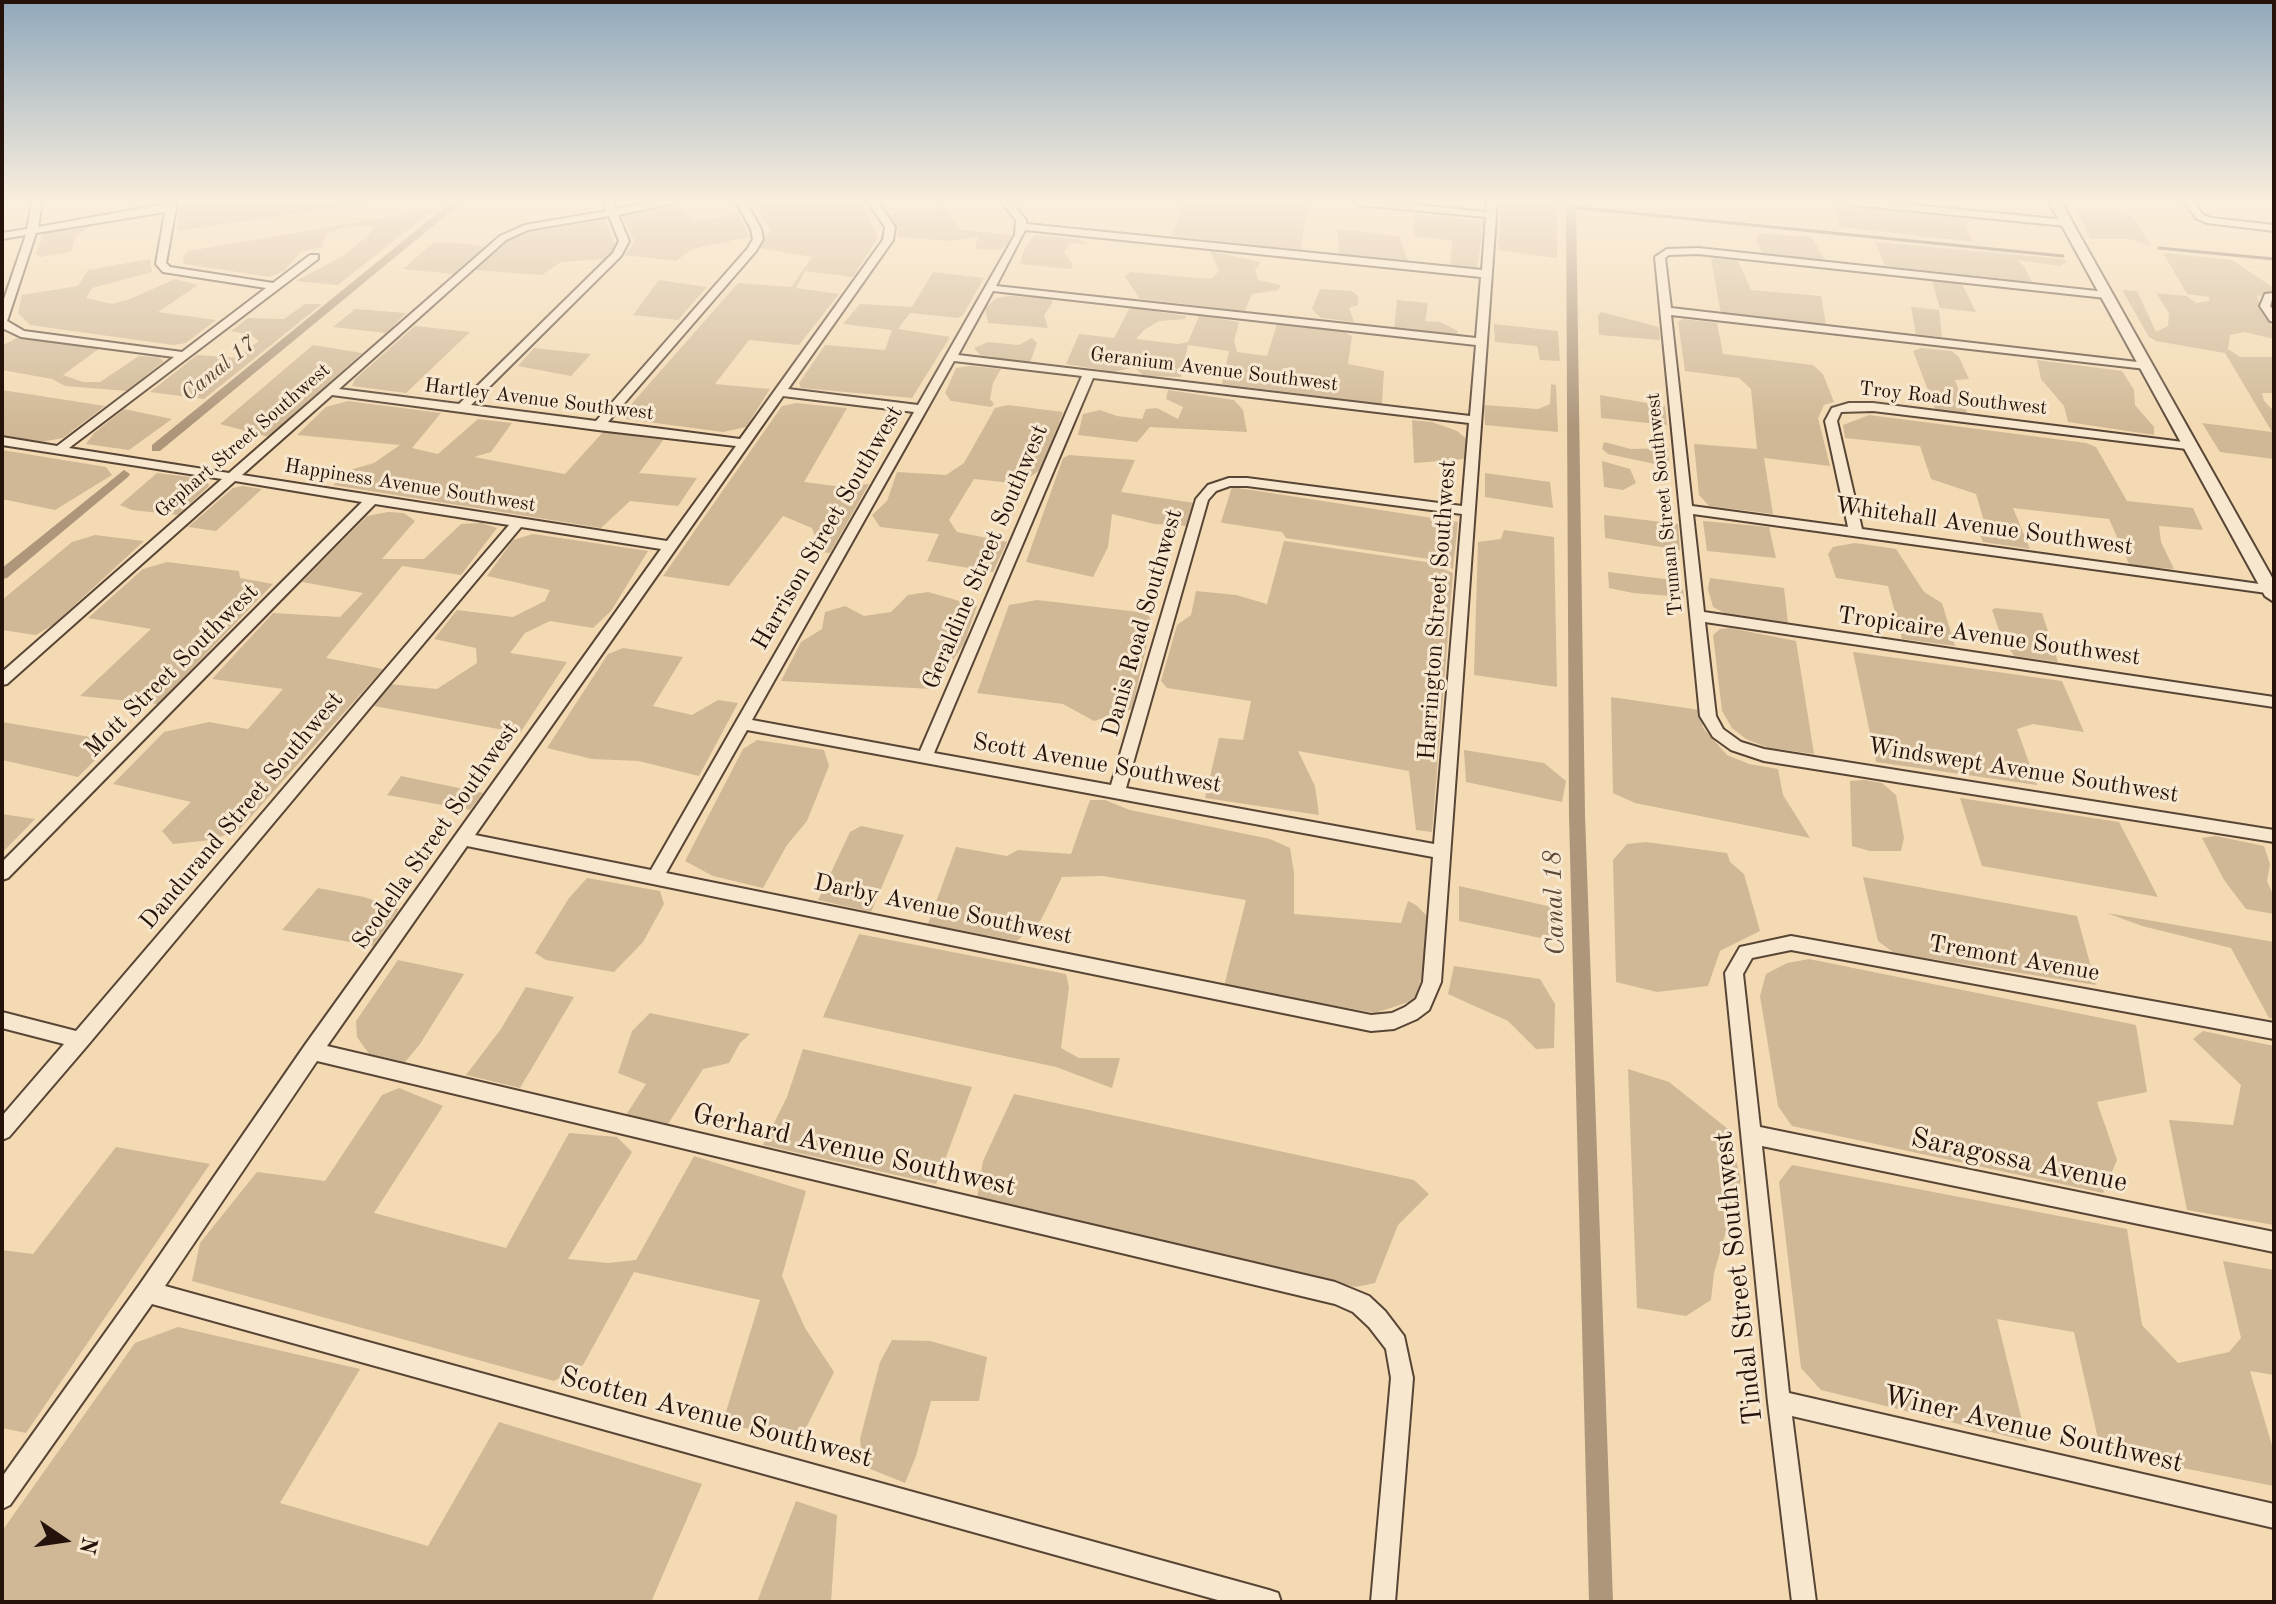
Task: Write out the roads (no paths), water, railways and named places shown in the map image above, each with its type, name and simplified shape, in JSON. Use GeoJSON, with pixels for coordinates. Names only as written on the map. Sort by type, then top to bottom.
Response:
{"type":"FeatureCollection","features":[{"type":"Feature","properties":{"kind":"street"},"geometry":{"type":"LineString","coordinates":[[17,277],[2,322],[21,334],[183,355]]}},
{"type":"Feature","properties":{"kind":"street"},"geometry":{"type":"LineString","coordinates":[[213,277],[274,286]]}},
{"type":"Feature","properties":{"kind":"street"},"geometry":{"type":"LineString","coordinates":[[59,450],[287,277]]}},
{"type":"Feature","properties":{"kind":"street","name":"Gephart Street Southwest"},"geometry":{"type":"LineString","coordinates":[[2,680],[461,277]]}},
{"type":"Feature","properties":{"kind":"street"},"geometry":{"type":"LineString","coordinates":[[461,408],[594,277]]}},
{"type":"Feature","properties":{"kind":"street"},"geometry":{"type":"LineString","coordinates":[[598,426],[728,277]]}},
{"type":"Feature","properties":{"kind":"street","name":"Scodella Street Southwest"},"geometry":{"type":"LineString","coordinates":[[2,1497],[148,1292],[312,1051],[862,277]]}},
{"type":"Feature","properties":{"kind":"street","name":"Harrison Street Southwest"},"geometry":{"type":"LineString","coordinates":[[656,876],[996,277]]}},
{"type":"Feature","properties":{"kind":"street","name":"Harrington Street Southwest"},"geometry":{"type":"LineString","coordinates":[[1411,1013],[1423,1004],[1432,982],[1486,277]]}},
{"type":"Feature","properties":{"kind":"street","name":"Truman Street Southwest"},"geometry":{"type":"LineString","coordinates":[[1662,277],[1708,716],[1718,733],[1736,746],[1764,755]]}},
{"type":"Feature","properties":{"kind":"street","name":"Truman Street Southwest"},"geometry":{"type":"LineString","coordinates":[[1938,277],[2106,295]]}},
{"type":"Feature","properties":{"kind":"street"},"geometry":{"type":"LineString","coordinates":[[2096,277],[2273,592]]}},
{"type":"Feature","properties":{"kind":"street"},"geometry":{"type":"LineString","coordinates":[[990,288],[1482,342]]}},
{"type":"Feature","properties":{"kind":"street"},"geometry":{"type":"LineString","coordinates":[[2274,296],[2269,296],[2265,306],[2274,319]]}},
{"type":"Feature","properties":{"kind":"street"},"geometry":{"type":"LineString","coordinates":[[1666,311],[2146,366]]}},
{"type":"Feature","properties":{"kind":"street","name":"Geranium Avenue Southwest"},"geometry":{"type":"LineString","coordinates":[[950,357],[1474,420]]}},
{"type":"Feature","properties":{"kind":"street","name":"Geraldine Street Southwest"},"geometry":{"type":"LineString","coordinates":[[925,757],[1089,373]]}},
{"type":"Feature","properties":{"kind":"street","name":"Hartley Avenue Southwest"},"geometry":{"type":"LineString","coordinates":[[330,391],[744,443]]}},
{"type":"Feature","properties":{"kind":"street"},"geometry":{"type":"LineString","coordinates":[[780,392],[921,409]]}},
{"type":"Feature","properties":{"kind":"street","name":"Troy Road Southwest"},"geometry":{"type":"LineString","coordinates":[[1856,532],[1831,421],[1836,410],[1876,407],[2191,447]]}},
{"type":"Feature","properties":{"kind":"street","name":"Happiness Avenue Southwest"},"geometry":{"type":"LineString","coordinates":[[2,441],[669,546]]}},
{"type":"Feature","properties":{"kind":"street","name":"Danis Road Southwest"},"geometry":{"type":"LineString","coordinates":[[1117,792],[1202,499],[1212,488],[1229,482],[1247,482],[1469,511]]}},
{"type":"Feature","properties":{"kind":"street","name":"Mott Street Southwest"},"geometry":{"type":"LineString","coordinates":[[2,873],[372,499]]}},
{"type":"Feature","properties":{"kind":"street","name":"Whitehall Avenue Southwest"},"geometry":{"type":"LineString","coordinates":[[1687,509],[2273,592]]}},
{"type":"Feature","properties":{"kind":"street","name":"Dandurand Street Southwest"},"geometry":{"type":"LineString","coordinates":[[2,1131],[518,522]]}},
{"type":"Feature","properties":{"kind":"street","name":"Tropicaire Avenue Southwest"},"geometry":{"type":"LineString","coordinates":[[1697,616],[2274,702]]}},
{"type":"Feature","properties":{"kind":"street","name":"Scott Avenue Southwest"},"geometry":{"type":"LineString","coordinates":[[743,724],[1442,852]]}},
{"type":"Feature","properties":{"kind":"street","name":"Windswept Avenue Southwest"},"geometry":{"type":"LineString","coordinates":[[1764,755],[2274,836]]}},
{"type":"Feature","properties":{"kind":"street","name":"Darby Avenue Southwest"},"geometry":{"type":"LineString","coordinates":[[464,839],[1371,1023],[1394,1021],[1411,1013]]}},
{"type":"Feature","properties":{"kind":"street","name":"Tremont Avenue"},"geometry":{"type":"LineString","coordinates":[[1746,952],[1791,943],[2274,1031]]}},
{"type":"Feature","properties":{"kind":"street","name":"Tindal Street Southwest"},"geometry":{"type":"LineString","coordinates":[[1746,952],[1734,973],[1779,1402],[1804,1602]]}},
{"type":"Feature","properties":{"kind":"street"},"geometry":{"type":"LineString","coordinates":[[2,1020],[80,1040]]}},
{"type":"Feature","properties":{"kind":"street","name":"Gerhard Avenue Southwest"},"geometry":{"type":"LineString","coordinates":[[312,1051],[1335,1293],[1361,1304],[1396,1344],[1402,1378],[1383,1602]]}},
{"type":"Feature","properties":{"kind":"street","name":"Saragossa Avenue"},"geometry":{"type":"LineString","coordinates":[[1753,1135],[2274,1242]]}},
{"type":"Feature","properties":{"kind":"street","name":"Scotten Avenue Southwest"},"geometry":{"type":"LineString","coordinates":[[148,1292],[1269,1602]]}},
{"type":"Feature","properties":{"kind":"street","name":"Winer Avenue Southwest"},"geometry":{"type":"LineString","coordinates":[[1779,1402],[2274,1516]]}},
{"type":"Feature","properties":{"kind":"waterway","name":"Canal 17"},"geometry":{"type":"LineString","coordinates":[[156,448],[365,277]]}},
{"type":"Feature","properties":{"kind":"waterway","name":"Canal 18"},"geometry":{"type":"LineString","coordinates":[[1572,277],[1577,815],[1601,1602]]}},
{"type":"Feature","properties":{"kind":"waterway","name":"Canal 17"},"geometry":{"type":"LineString","coordinates":[[2,575],[124,474]]}}]}
